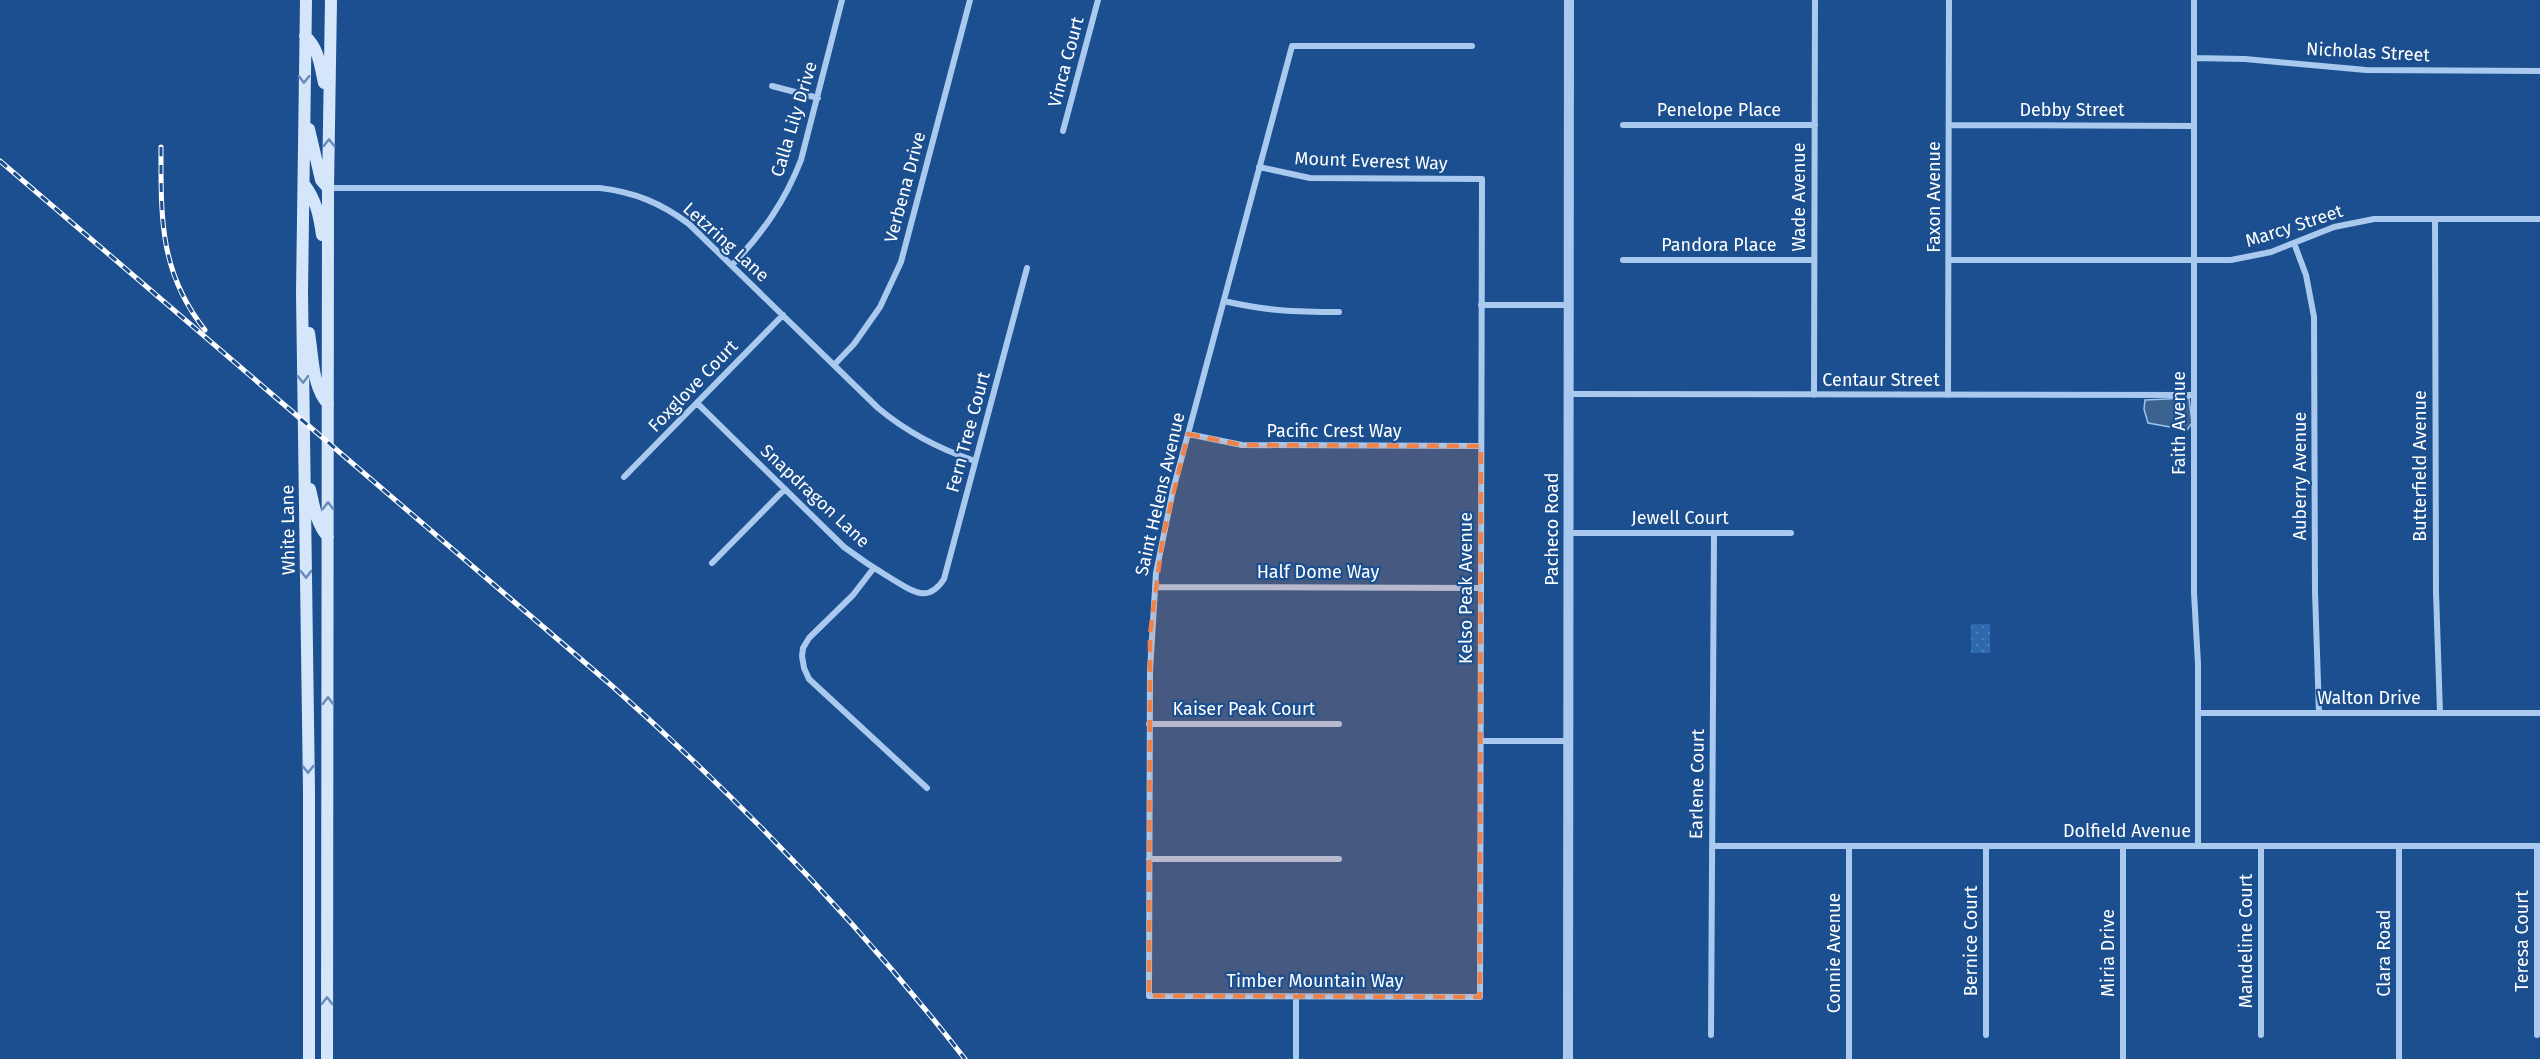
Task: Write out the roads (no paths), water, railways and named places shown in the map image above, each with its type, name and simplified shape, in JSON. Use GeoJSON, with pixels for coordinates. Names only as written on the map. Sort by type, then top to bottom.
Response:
{"type":"FeatureCollection","features":[{"type":"Feature","properties":{"kind":"main road","name":"White Lane"},"geometry":{"type":"LineString","coordinates":[[306,0],[302,293],[309,1059]]}},
{"type":"Feature","properties":{"kind":"main road"},"geometry":{"type":"LineString","coordinates":[[327,1059],[328,188],[331,0]]}},
{"type":"Feature","properties":{"kind":"main road"},"geometry":{"type":"LineString","coordinates":[[305,36],[314,44],[318,54],[329,104]]}},
{"type":"Feature","properties":{"kind":"main road"},"geometry":{"type":"LineString","coordinates":[[303,107],[321,180],[328,188]]}},
{"type":"Feature","properties":{"kind":"main road"},"geometry":{"type":"LineString","coordinates":[[303,184],[314,197],[319,210],[329,292]]}},
{"type":"Feature","properties":{"kind":"main road"},"geometry":{"type":"LineString","coordinates":[[302,293],[318,387],[328,404]]}},
{"type":"Feature","properties":{"kind":"main road"},"geometry":{"type":"LineString","coordinates":[[305,470],[317,520],[321,530],[328,537]]}},
{"type":"Feature","properties":{"kind":"street","name":"Calla Lily Drive"},"geometry":{"type":"LineString","coordinates":[[732,265],[770,223],[792,183],[818,98],[842,0]]}},
{"type":"Feature","properties":{"kind":"street","name":"Verbena Drive"},"geometry":{"type":"LineString","coordinates":[[834,365],[869,324],[892,285],[901,262],[970,0]]}},
{"type":"Feature","properties":{"kind":"street","name":"Vinca Court"},"geometry":{"type":"LineString","coordinates":[[1063,131],[1098,0]]}},
{"type":"Feature","properties":{"kind":"street","name":"Pacheco Road"},"geometry":{"type":"LineString","coordinates":[[1568,1059],[1569,0]]}},
{"type":"Feature","properties":{"kind":"street","name":"Wade Avenue"},"geometry":{"type":"LineString","coordinates":[[1814,395],[1815,0]]}},
{"type":"Feature","properties":{"kind":"street","name":"Faxon Avenue"},"geometry":{"type":"LineString","coordinates":[[1948,395],[1949,0]]}},
{"type":"Feature","properties":{"kind":"street","name":"Faith Avenue"},"geometry":{"type":"LineString","coordinates":[[2194,0],[2194,593],[2198,664],[2198,846]]}},
{"type":"Feature","properties":{"kind":"street","name":"Saint Helens Avenue"},"geometry":{"type":"LineString","coordinates":[[1149,996],[1150,634],[1155,587],[1163,536],[1188,434],[1292,46],[1472,46]]}},
{"type":"Feature","properties":{"kind":"street","name":"Nicholas Street"},"geometry":{"type":"LineString","coordinates":[[2194,58],[2245,59],[2366,70],[2540,71]]}},
{"type":"Feature","properties":{"kind":"street"},"geometry":{"type":"LineString","coordinates":[[772,86],[818,98]]}},
{"type":"Feature","properties":{"kind":"street","name":"Penelope Place"},"geometry":{"type":"LineString","coordinates":[[1623,125],[1815,125]]}},
{"type":"Feature","properties":{"kind":"street","name":"Debby Street"},"geometry":{"type":"LineString","coordinates":[[1949,125],[2194,126]]}},
{"type":"Feature","properties":{"kind":"street","name":"Mount Everest Way"},"geometry":{"type":"LineString","coordinates":[[1259,167],[1310,178],[1482,179]]}},
{"type":"Feature","properties":{"kind":"street","name":"Kelso Peak Avenue"},"geometry":{"type":"LineString","coordinates":[[1480,997],[1482,179]]}},
{"type":"Feature","properties":{"kind":"street","name":"Letzring Lane"},"geometry":{"type":"LineString","coordinates":[[328,188],[600,188],[618,190],[655,202],[674,212],[689,224],[878,408],[904,428],[935,446],[975,461]]}},
{"type":"Feature","properties":{"kind":"street","name":"Marcy Street"},"geometry":{"type":"LineString","coordinates":[[1949,260],[2194,260],[2251,257],[2354,222],[2374,219],[2540,219]]}},
{"type":"Feature","properties":{"kind":"street","name":"Butterfield Avenue"},"geometry":{"type":"LineString","coordinates":[[2435,219],[2436,592],[2440,713]]}},
{"type":"Feature","properties":{"kind":"street","name":"Auberry Avenue"},"geometry":{"type":"LineString","coordinates":[[2294,243],[2306,274],[2314,317],[2315,592],[2319,713]]}},
{"type":"Feature","properties":{"kind":"street","name":"Pandora Place"},"geometry":{"type":"LineString","coordinates":[[1623,260],[1814,260]]}},
{"type":"Feature","properties":{"kind":"street","name":"Fern Tree Court"},"geometry":{"type":"LineString","coordinates":[[925,593],[938,588],[944,579],[1027,268]]}},
{"type":"Feature","properties":{"kind":"street"},"geometry":{"type":"LineString","coordinates":[[1224,301],[1260,310],[1339,312]]}},
{"type":"Feature","properties":{"kind":"street"},"geometry":{"type":"LineString","coordinates":[[1481,305],[1569,305]]}},
{"type":"Feature","properties":{"kind":"street","name":"Foxglove Court"},"geometry":{"type":"LineString","coordinates":[[624,477],[783,315]]}},
{"type":"Feature","properties":{"kind":"street","name":"Centaur Street"},"geometry":{"type":"LineString","coordinates":[[1569,394],[2194,395]]}},
{"type":"Feature","properties":{"kind":"street","name":"Snapdragon Lane"},"geometry":{"type":"LineString","coordinates":[[697,403],[844,547],[873,569],[909,591],[925,593]]}},
{"type":"Feature","properties":{"kind":"street","name":"Pacific Crest Way"},"geometry":{"type":"LineString","coordinates":[[1188,434],[1242,445],[1481,446]]}},
{"type":"Feature","properties":{"kind":"street"},"geometry":{"type":"LineString","coordinates":[[712,563],[784,489]]}},
{"type":"Feature","properties":{"kind":"street","name":"Jewell Court"},"geometry":{"type":"LineString","coordinates":[[1569,533],[1791,533]]}},
{"type":"Feature","properties":{"kind":"street","name":"Earlene Court"},"geometry":{"type":"LineString","coordinates":[[1711,1035],[1714,533]]}},
{"type":"Feature","properties":{"kind":"street"},"geometry":{"type":"LineString","coordinates":[[873,569],[853,595],[810,638],[802,656],[804,668],[810,679],[927,788]]}},
{"type":"Feature","properties":{"kind":"street","name":"Half Dome Way"},"geometry":{"type":"LineString","coordinates":[[1155,587],[1481,588]]}},
{"type":"Feature","properties":{"kind":"street","name":"Walton Drive"},"geometry":{"type":"LineString","coordinates":[[2198,713],[2540,713]]}},
{"type":"Feature","properties":{"kind":"street","name":"Kaiser Peak Court"},"geometry":{"type":"LineString","coordinates":[[1149,724],[1339,724]]}},
{"type":"Feature","properties":{"kind":"street"},"geometry":{"type":"LineString","coordinates":[[1481,741],[1568,741]]}},
{"type":"Feature","properties":{"kind":"street","name":"Dolfield Avenue"},"geometry":{"type":"LineString","coordinates":[[1713,846],[2539,846]]}},
{"type":"Feature","properties":{"kind":"street","name":"Connie Avenue"},"geometry":{"type":"LineString","coordinates":[[1849,846],[1849,1059]]}},
{"type":"Feature","properties":{"kind":"street","name":"Bernice Court"},"geometry":{"type":"LineString","coordinates":[[1986,846],[1986,1035]]}},
{"type":"Feature","properties":{"kind":"street","name":"Miria Drive"},"geometry":{"type":"LineString","coordinates":[[2123,846],[2123,1059]]}},
{"type":"Feature","properties":{"kind":"street","name":"Mandeline Court"},"geometry":{"type":"LineString","coordinates":[[2261,846],[2261,1035]]}},
{"type":"Feature","properties":{"kind":"street","name":"Clara Road"},"geometry":{"type":"LineString","coordinates":[[2399,846],[2399,1059]]}},
{"type":"Feature","properties":{"kind":"street","name":"Teresa Court"},"geometry":{"type":"LineString","coordinates":[[2537,1035],[2539,846]]}},
{"type":"Feature","properties":{"kind":"street"},"geometry":{"type":"LineString","coordinates":[[1149,859],[1339,860]]}},
{"type":"Feature","properties":{"kind":"street","name":"Timber Mountain Way"},"geometry":{"type":"LineString","coordinates":[[1149,996],[1480,997]]}},
{"type":"Feature","properties":{"kind":"street"},"geometry":{"type":"LineString","coordinates":[[1296,996],[1296,1059]]}},
{"type":"Feature","properties":{"kind":"railway"},"geometry":{"type":"LineString","coordinates":[[161,147],[161,197],[171,265],[179,287],[205,330]]}},
{"type":"Feature","properties":{"kind":"railway"},"geometry":{"type":"LineString","coordinates":[[0,161],[659,728],[751,818],[840,911],[883,959],[965,1059]]}}]}
